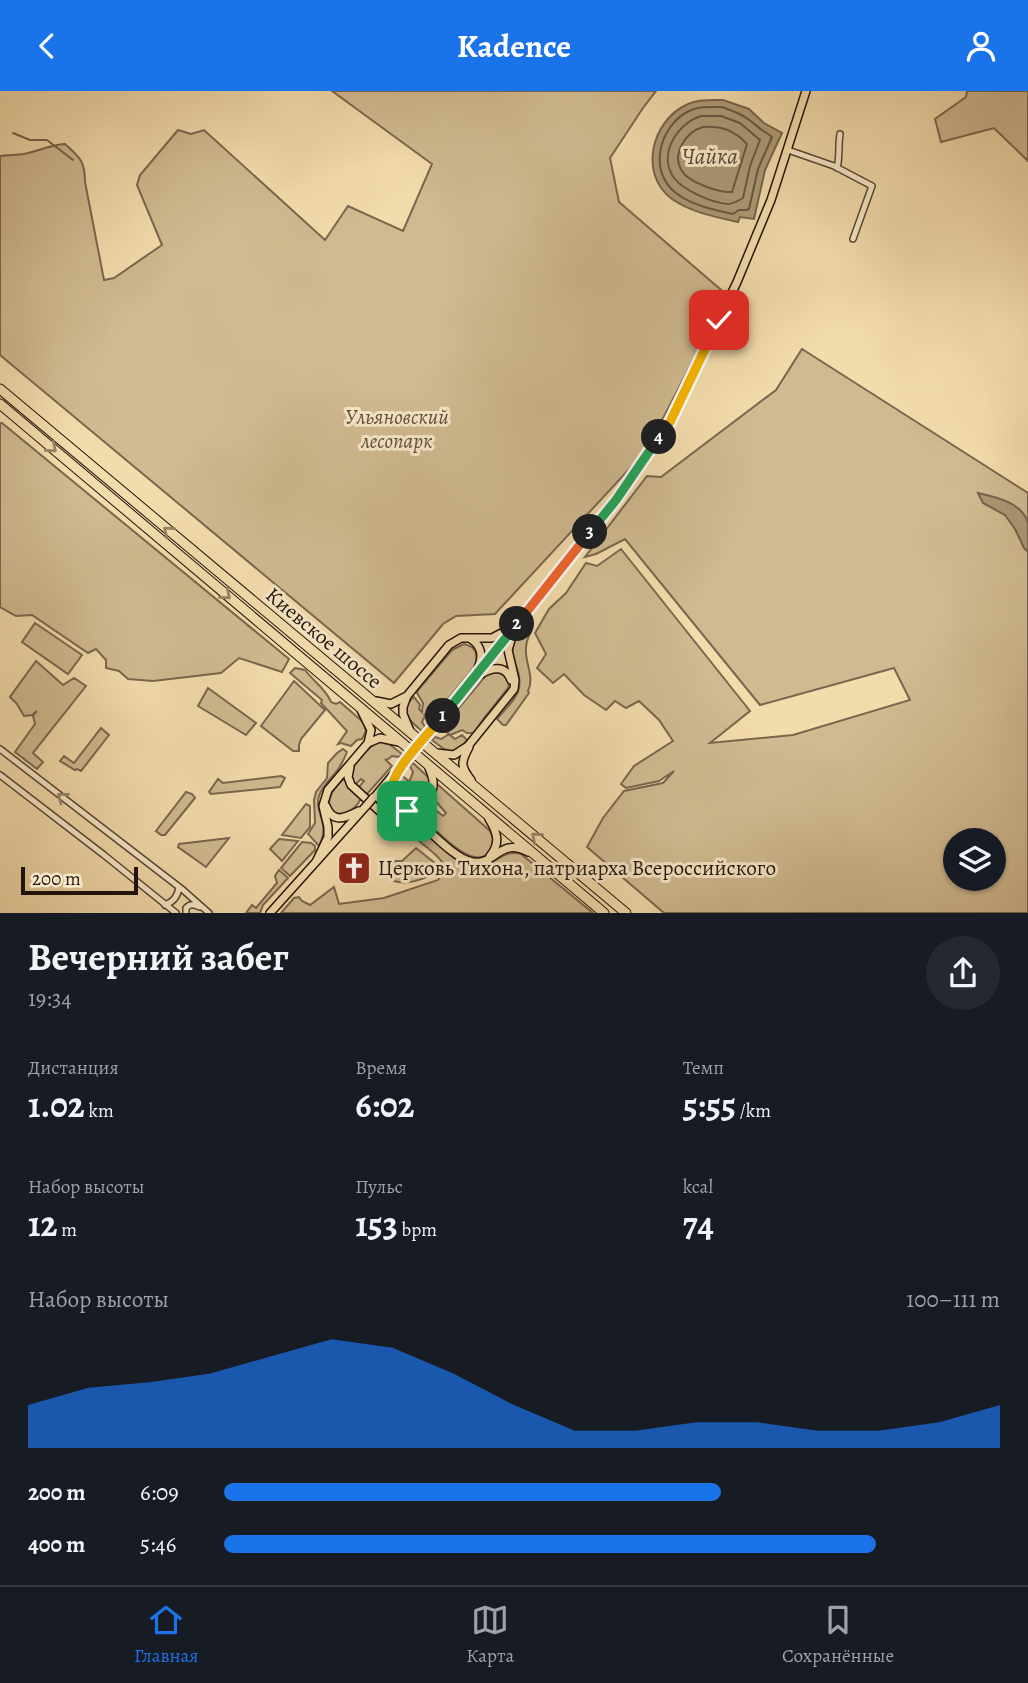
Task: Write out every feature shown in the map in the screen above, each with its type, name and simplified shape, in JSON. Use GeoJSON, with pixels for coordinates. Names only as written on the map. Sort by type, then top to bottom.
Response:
{"type":"FeatureCollection","features":[{"type":"Feature","properties":{"kind":"highway","name":"Киевское шоссе"},"geometry":{"type":"LineString","coordinates":[[0,389],[626,913]]}},
{"type":"Feature","properties":{"kind":"highway","name":"Киевское шоссе"},"geometry":{"type":"LineString","coordinates":[[0,404],[604,913]]}},
{"type":"Feature","properties":{"kind":"main road"},"geometry":{"type":"LineString","coordinates":[[270,913],[437,724],[616,500],[670,422],[737,282],[771,200],[806,91]]}},
{"type":"Feature","properties":{"kind":"main road"},"geometry":{"type":"LineString","coordinates":[[368,698],[389,704],[399,701],[407,696],[455,640],[492,638],[518,623]]}},
{"type":"Feature","properties":{"kind":"main road"},"geometry":{"type":"LineString","coordinates":[[478,789],[465,772],[464,757],[470,745],[515,687],[508,648],[518,623]]}},
{"type":"Feature","properties":{"kind":"main road"},"geometry":{"type":"LineString","coordinates":[[464,638],[475,642],[481,653],[474,678]]}},
{"type":"Feature","properties":{"kind":"main road"},"geometry":{"type":"LineString","coordinates":[[474,678],[491,669],[503,670],[511,679],[510,695]]}},
{"type":"Feature","properties":{"kind":"main road"},"geometry":{"type":"LineString","coordinates":[[407,696],[402,714],[412,735]]}},
{"type":"Feature","properties":{"kind":"main road"},"geometry":{"type":"LineString","coordinates":[[360,706],[371,730],[368,743]]}},
{"type":"Feature","properties":{"kind":"main road"},"geometry":{"type":"LineString","coordinates":[[316,862],[328,837],[323,806],[328,790],[368,743],[382,738],[404,743]]}},
{"type":"Feature","properties":{"kind":"main road"},"geometry":{"type":"LineString","coordinates":[[430,750],[442,755],[454,755],[470,745]]}},
{"type":"Feature","properties":{"kind":"main road"},"geometry":{"type":"LineString","coordinates":[[351,762],[348,777],[352,787],[399,829],[410,814],[428,798],[434,785],[430,770],[422,759]]}},
{"type":"Feature","properties":{"kind":"main road"},"geometry":{"type":"LineString","coordinates":[[397,771],[393,790],[410,814]]}},
{"type":"Feature","properties":{"kind":"main road"},"geometry":{"type":"LineString","coordinates":[[324,799],[329,813],[337,818],[346,817],[368,803],[386,798],[410,814],[459,856],[472,862],[490,858],[505,848],[512,847],[538,858]]}},
{"type":"Feature","properties":{"kind":"main road"},"geometry":{"type":"LineString","coordinates":[[480,861],[492,854],[498,839],[496,831],[482,810]]}},
{"type":"Feature","properties":{"kind":"street"},"geometry":{"type":"LineString","coordinates":[[837,168],[840,134]]}},
{"type":"Feature","properties":{"kind":"street"},"geometry":{"type":"LineString","coordinates":[[788,150],[837,168],[872,186],[853,239]]}},
{"type":"Feature","properties":{"kind":"street"},"geometry":{"type":"LineString","coordinates":[[0,759],[2,751],[209,913]]}},
{"type":"Feature","properties":{"kind":"street"},"geometry":{"type":"LineString","coordinates":[[0,775],[176,913]]}},
{"type":"Feature","properties":{"kind":"street"},"geometry":{"type":"LineString","coordinates":[[165,905],[178,894],[179,887]]}},
{"type":"Feature","properties":{"kind":"street"},"geometry":{"type":"LineString","coordinates":[[186,913],[188,905],[203,908]]}},
{"type":"Feature","properties":{"kind":"green space","name":"Ульяновский лесопарк"},"geometry":{"type":"Polygon","coordinates":[[[332,91],[656,91],[610,158],[619,202],[727,295],[646,451],[495,614],[456,616],[443,624],[394,683],[0,355],[0,156],[24,154],[65,144],[78,157],[83,164],[104,280],[114,278],[162,245],[137,185],[140,175],[178,130],[191,134],[204,130],[325,240],[348,206],[403,231],[432,164],[332,91]]]}},
{"type":"Feature","properties":{"kind":"green space"},"geometry":{"type":"Polygon","coordinates":[[[967,91],[1028,91],[1028,161],[994,128],[941,142],[935,119],[966,97],[967,91]]]}},
{"type":"Feature","properties":{"kind":"green space"},"geometry":{"type":"Polygon","coordinates":[[[802,349],[1028,493],[1028,913],[664,913],[587,847],[603,818],[624,791],[663,783],[674,771],[659,781],[626,788],[621,784],[634,766],[673,741],[659,720],[639,701],[626,708],[615,701],[606,710],[584,695],[564,674],[553,683],[537,668],[546,654],[535,633],[549,609],[566,593],[586,563],[597,566],[621,549],[750,711],[710,743],[793,735],[910,700],[894,668],[760,705],[625,539],[585,557],[647,476],[661,477],[776,390],[802,349]]]}},
{"type":"Feature","properties":{"kind":"green space"},"geometry":{"type":"Polygon","coordinates":[[[0,423],[289,659],[282,672],[239,658],[221,673],[153,681],[128,679],[119,671],[106,668],[106,660],[96,649],[88,653],[32,615],[16,616],[0,607],[0,423]]]}},
{"type":"Feature","properties":{"kind":"green space"},"geometry":{"type":"Polygon","coordinates":[[[35,623],[82,655],[68,674],[22,642],[35,623]]]}},
{"type":"Feature","properties":{"kind":"green space"},"geometry":{"type":"Polygon","coordinates":[[[525,628],[531,632],[526,649],[529,693],[506,725],[503,725],[497,719],[519,688],[513,647],[515,639],[521,630],[525,632],[525,628]]]}},
{"type":"Feature","properties":{"kind":"green space"},"geometry":{"type":"Polygon","coordinates":[[[464,644],[476,652],[475,666],[431,720],[424,714],[422,722],[425,727],[422,731],[409,719],[406,707],[414,697],[422,712],[423,703],[418,690],[452,650],[464,644]]]}},
{"type":"Feature","properties":{"kind":"green space"},"geometry":{"type":"Polygon","coordinates":[[[36,661],[63,685],[74,678],[86,686],[33,753],[43,762],[37,769],[15,752],[35,724],[33,716],[37,711],[24,716],[10,697],[36,661]]]}},
{"type":"Feature","properties":{"kind":"green space"},"geometry":{"type":"Polygon","coordinates":[[[295,668],[305,670],[331,702],[340,702],[363,722],[366,731],[362,739],[351,746],[338,744],[347,731],[321,703],[322,700],[290,673],[295,668]]]}},
{"type":"Feature","properties":{"kind":"green space"},"geometry":{"type":"Polygon","coordinates":[[[499,671],[506,676],[508,688],[474,733],[462,730],[450,735],[455,739],[462,735],[467,740],[461,748],[454,752],[444,749],[432,740],[449,734],[442,728],[487,674],[499,671]]]}},
{"type":"Feature","properties":{"kind":"green space"},"geometry":{"type":"Polygon","coordinates":[[[294,681],[325,710],[301,739],[299,751],[293,751],[261,726],[294,681]]]}},
{"type":"Feature","properties":{"kind":"green space"},"geometry":{"type":"Polygon","coordinates":[[[208,688],[256,723],[246,735],[198,706],[208,688]]]}},
{"type":"Feature","properties":{"kind":"green space"},"geometry":{"type":"Polygon","coordinates":[[[101,728],[109,735],[81,771],[60,761],[64,756],[74,763],[101,728]]]}},
{"type":"Feature","properties":{"kind":"green space"},"geometry":{"type":"Polygon","coordinates":[[[382,741],[402,754],[385,759],[392,766],[365,794],[359,787],[364,781],[361,779],[355,785],[352,771],[365,752],[382,741]]]}},
{"type":"Feature","properties":{"kind":"green space"},"geometry":{"type":"Polygon","coordinates":[[[343,749],[347,752],[339,768],[319,796],[323,831],[319,846],[308,834],[315,823],[314,800],[316,792],[327,778],[328,763],[343,749]]]}},
{"type":"Feature","properties":{"kind":"green space"},"geometry":{"type":"Polygon","coordinates":[[[413,763],[429,778],[430,787],[427,793],[418,786],[415,789],[423,798],[412,809],[400,798],[396,787],[402,776],[410,782],[413,772],[410,766],[413,763]]]}},
{"type":"Feature","properties":{"kind":"green space"},"geometry":{"type":"Polygon","coordinates":[[[281,776],[285,778],[280,787],[211,794],[209,792],[218,779],[223,783],[281,776]]]}},
{"type":"Feature","properties":{"kind":"green space"},"geometry":{"type":"Polygon","coordinates":[[[345,777],[348,786],[362,800],[350,811],[338,814],[333,812],[329,803],[333,791],[345,777]]]}},
{"type":"Feature","properties":{"kind":"green space"},"geometry":{"type":"Polygon","coordinates":[[[437,784],[489,830],[493,845],[483,857],[465,854],[455,847],[423,818],[428,812],[421,818],[419,816],[428,804],[443,816],[446,813],[432,797],[437,784]]]}},
{"type":"Feature","properties":{"kind":"green space"},"geometry":{"type":"Polygon","coordinates":[[[186,792],[195,798],[165,835],[161,835],[156,831],[186,792]]]}},
{"type":"Feature","properties":{"kind":"green space"},"geometry":{"type":"Polygon","coordinates":[[[306,804],[310,806],[310,827],[301,838],[282,835],[306,804]]]}},
{"type":"Feature","properties":{"kind":"green space"},"geometry":{"type":"Polygon","coordinates":[[[414,822],[458,861],[468,866],[484,866],[505,855],[521,854],[593,913],[281,913],[294,898],[299,897],[310,905],[334,887],[339,904],[384,898],[438,880],[443,868],[441,860],[405,830],[414,822]]]}},
{"type":"Feature","properties":{"kind":"green space"},"geometry":{"type":"Polygon","coordinates":[[[229,838],[206,867],[178,847],[179,844],[229,838]]]}},
{"type":"Feature","properties":{"kind":"green space"},"geometry":{"type":"Polygon","coordinates":[[[279,839],[298,841],[282,861],[270,849],[279,839]]]}},
{"type":"Feature","properties":{"kind":"green space"},"geometry":{"type":"Polygon","coordinates":[[[302,842],[311,843],[315,850],[290,876],[281,868],[302,842]]]}},
{"type":"Feature","properties":{"kind":"green space"},"geometry":{"type":"Polygon","coordinates":[[[416,848],[436,864],[434,873],[415,881],[394,881],[391,874],[395,861],[402,861],[416,848]]]}},
{"type":"Feature","properties":{"kind":"green space"},"geometry":{"type":"Polygon","coordinates":[[[279,870],[288,878],[263,905],[260,913],[246,913],[252,905],[256,908],[277,883],[275,876],[279,870]]]}},
{"type":"Feature","properties":{"kind":"water","name":"Чайка"},"geometry":{"type":"Polygon","coordinates":[[[723,100],[749,109],[764,123],[782,133],[765,170],[754,219],[740,217],[738,222],[687,207],[672,199],[661,188],[655,176],[654,149],[665,123],[674,113],[690,103],[723,100]]]}},
{"type":"Feature","properties":{"kind":"water"},"geometry":{"type":"Polygon","coordinates":[[[978,493],[1007,502],[1020,510],[1028,523],[1028,552],[1005,515],[983,503],[978,493]]]}},
{"type":"Feature","properties":{"kind":"waterway"},"geometry":{"type":"LineString","coordinates":[[13,133],[30,140],[47,140],[73,160]]}},
{"type":"Feature","properties":{"kind":"place","name":"Церковь Тихона, патриарха Всероссийского"},"geometry":{"type":"Point","coordinates":[354,868]}},
{"type":"Feature","properties":{"kind":"route"},"geometry":{"type":"LineString","coordinates":[[407,811],[393,790],[397,771],[616,500],[670,422],[719,320]]}}]}
